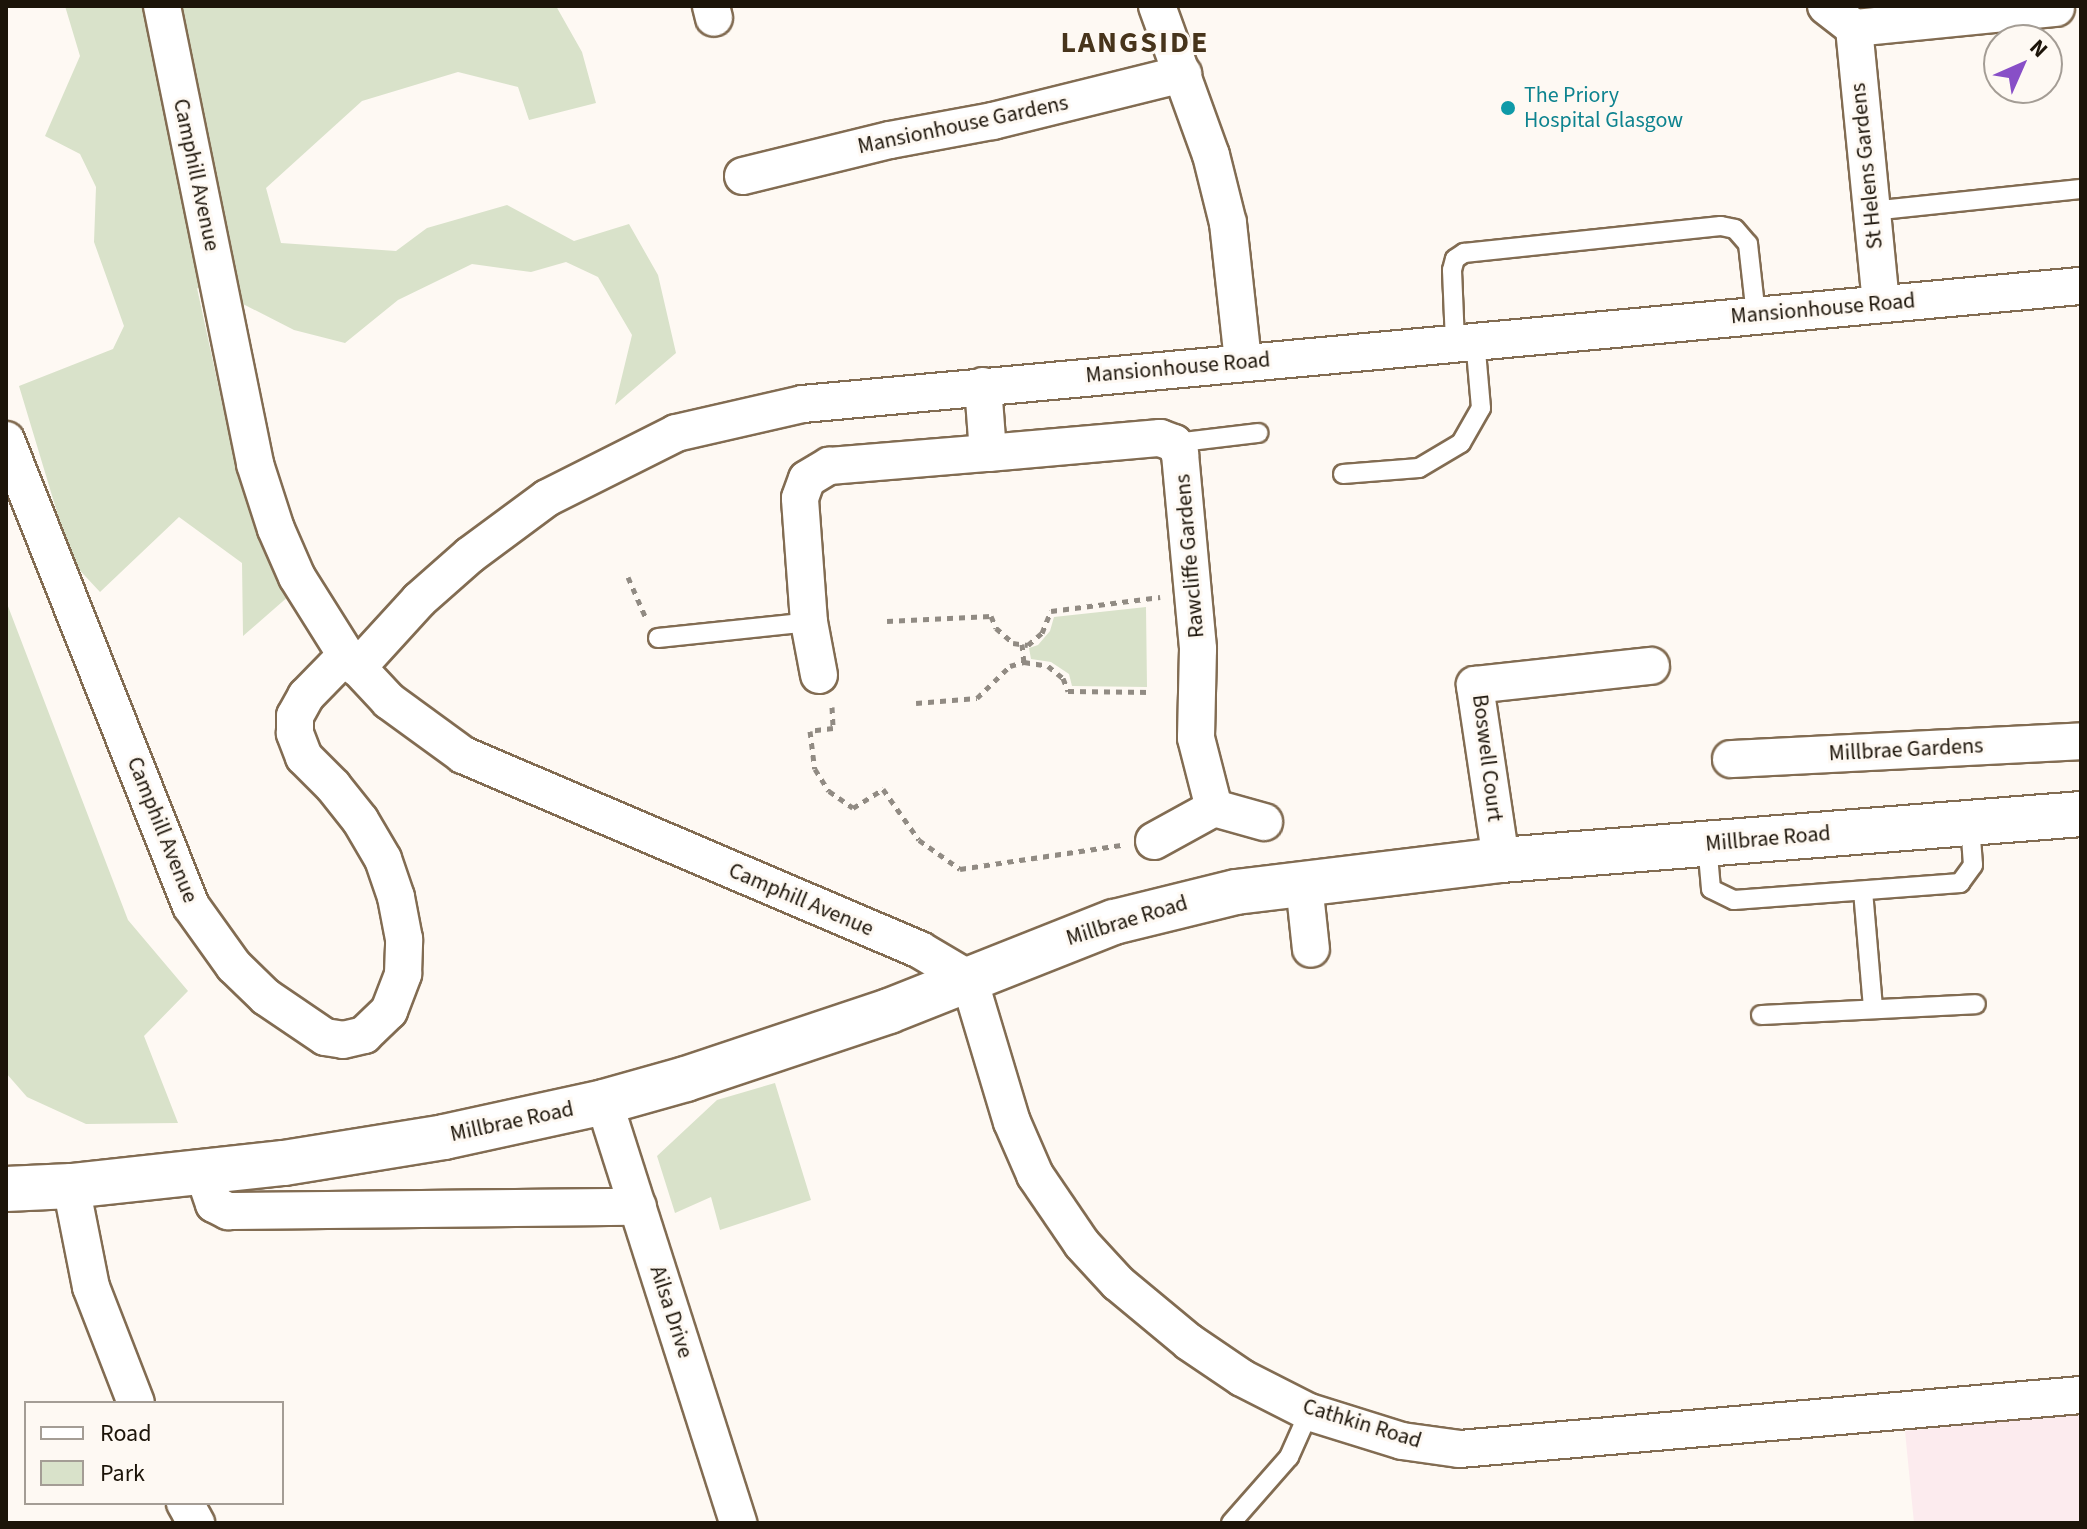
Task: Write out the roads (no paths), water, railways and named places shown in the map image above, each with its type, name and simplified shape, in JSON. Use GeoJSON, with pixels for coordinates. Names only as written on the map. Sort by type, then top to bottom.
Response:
{"type":"FeatureCollection","features":[{"type":"Feature","properties":{"kind":"street","name":"Camphill Avenue"},"geometry":{"type":"LineString","coordinates":[[162,6],[255,464],[276,529],[297,577],[352,661],[389,701],[463,755],[920,950],[969,979]]}},
{"type":"Feature","properties":{"kind":"street"},"geometry":{"type":"LineString","coordinates":[[1157,6],[1211,155],[1228,223],[1243,361]]}},
{"type":"Feature","properties":{"kind":"street"},"geometry":{"type":"LineString","coordinates":[[1826,6],[1854,28],[2056,8]]}},
{"type":"Feature","properties":{"kind":"street","name":"St Helens Gardens"},"geometry":{"type":"LineString","coordinates":[[1854,28],[1881,303]]}},
{"type":"Feature","properties":{"kind":"street","name":"Mansionhouse Gardens"},"geometry":{"type":"LineString","coordinates":[[743,176],[890,140],[993,121],[1183,74]]}},
{"type":"Feature","properties":{"kind":"street","name":"Mansionhouse Road"},"geometry":{"type":"LineString","coordinates":[[352,661],[470,555],[547,498],[676,433],[803,404],[2081,286]]}},
{"type":"Feature","properties":{"kind":"street"},"geometry":{"type":"LineString","coordinates":[[983,386],[988,453]]}},
{"type":"Feature","properties":{"kind":"street","name":"Rawcliffe Gardens"},"geometry":{"type":"LineString","coordinates":[[819,675],[809,622],[800,498],[807,479],[829,466],[1160,438],[1174,443],[1180,454],[1198,649],[1196,738],[1214,808]]}},
{"type":"Feature","properties":{"kind":"street","name":"Camphill Avenue"},"geometry":{"type":"LineString","coordinates":[[6,440],[191,906],[234,966],[266,997],[325,1037],[343,1040],[364,1035],[389,1011],[403,974],[404,939],[396,897],[383,859],[360,820],[333,786],[304,757],[295,733],[295,716],[306,696],[352,661]]}},
{"type":"Feature","properties":{"kind":"street","name":"Boswell Court"},"geometry":{"type":"LineString","coordinates":[[1501,860],[1475,685],[1651,666]]}},
{"type":"Feature","properties":{"kind":"street","name":"Millbrae Gardens"},"geometry":{"type":"LineString","coordinates":[[1731,759],[2081,741]]}},
{"type":"Feature","properties":{"kind":"street"},"geometry":{"type":"LineString","coordinates":[[1154,841],[1214,808],[1264,822]]}},
{"type":"Feature","properties":{"kind":"street","name":"Millbrae Road"},"geometry":{"type":"LineString","coordinates":[[7,1186],[71,1186],[284,1163],[444,1137],[604,1102],[789,1046],[1114,922],[1236,892],[1501,860],[2081,814]]}},
{"type":"Feature","properties":{"kind":"street"},"geometry":{"type":"LineString","coordinates":[[1304,884],[1311,949]]}},
{"type":"Feature","properties":{"kind":"street","name":"Cathkin Road"},"geometry":{"type":"LineString","coordinates":[[969,979],[1012,1122],[1035,1175],[1082,1244],[1118,1283],[1189,1342],[1242,1378],[1309,1412],[1402,1441],[1460,1449],[2081,1395]]}},
{"type":"Feature","properties":{"kind":"street","name":"Ailsa Drive"},"geometry":{"type":"LineString","coordinates":[[604,1102],[738,1523]]}},
{"type":"Feature","properties":{"kind":"street"},"geometry":{"type":"LineString","coordinates":[[203,1172],[214,1204],[228,1211],[638,1207]]}},
{"type":"Feature","properties":{"kind":"street"},"geometry":{"type":"LineString","coordinates":[[71,1186],[91,1287],[135,1401]]}},
{"type":"Feature","properties":{"kind":"street"},"geometry":{"type":"LineString","coordinates":[[186,1505],[196,1523]]}},
{"type":"Feature","properties":{"kind":"lane"},"geometry":{"type":"LineString","coordinates":[[1871,211],[2081,189]]}},
{"type":"Feature","properties":{"kind":"lane"},"geometry":{"type":"LineString","coordinates":[[1343,474],[1419,468],[1461,443],[1481,408],[1452,270],[1455,259],[1464,253],[1721,226],[1735,229],[1748,244],[1756,315]]}},
{"type":"Feature","properties":{"kind":"lane"},"geometry":{"type":"LineString","coordinates":[[1174,443],[1258,433]]}},
{"type":"Feature","properties":{"kind":"lane"},"geometry":{"type":"LineString","coordinates":[[661,638],[809,622]]}},
{"type":"Feature","properties":{"kind":"lane"},"geometry":{"type":"LineString","coordinates":[[1707,844],[1711,889],[1734,900],[1863,891],[1960,883],[1973,865],[1969,823]]}},
{"type":"Feature","properties":{"kind":"lane"},"geometry":{"type":"LineString","coordinates":[[1863,891],[1873,1007]]}},
{"type":"Feature","properties":{"kind":"lane"},"geometry":{"type":"LineString","coordinates":[[1761,1015],[1976,1004]]}},
{"type":"Feature","properties":{"kind":"lane"},"geometry":{"type":"LineString","coordinates":[[1231,1523],[1289,1457],[1309,1412]]}},
{"type":"Feature","properties":{"kind":"place","name":"The Priory Hospital Glasgow"},"geometry":{"type":"Point","coordinates":[1508,108]}},
{"type":"Feature","properties":{"kind":"district","name":"LANGSIDE"},"geometry":{"type":"Point","coordinates":[1135,43]}}]}
